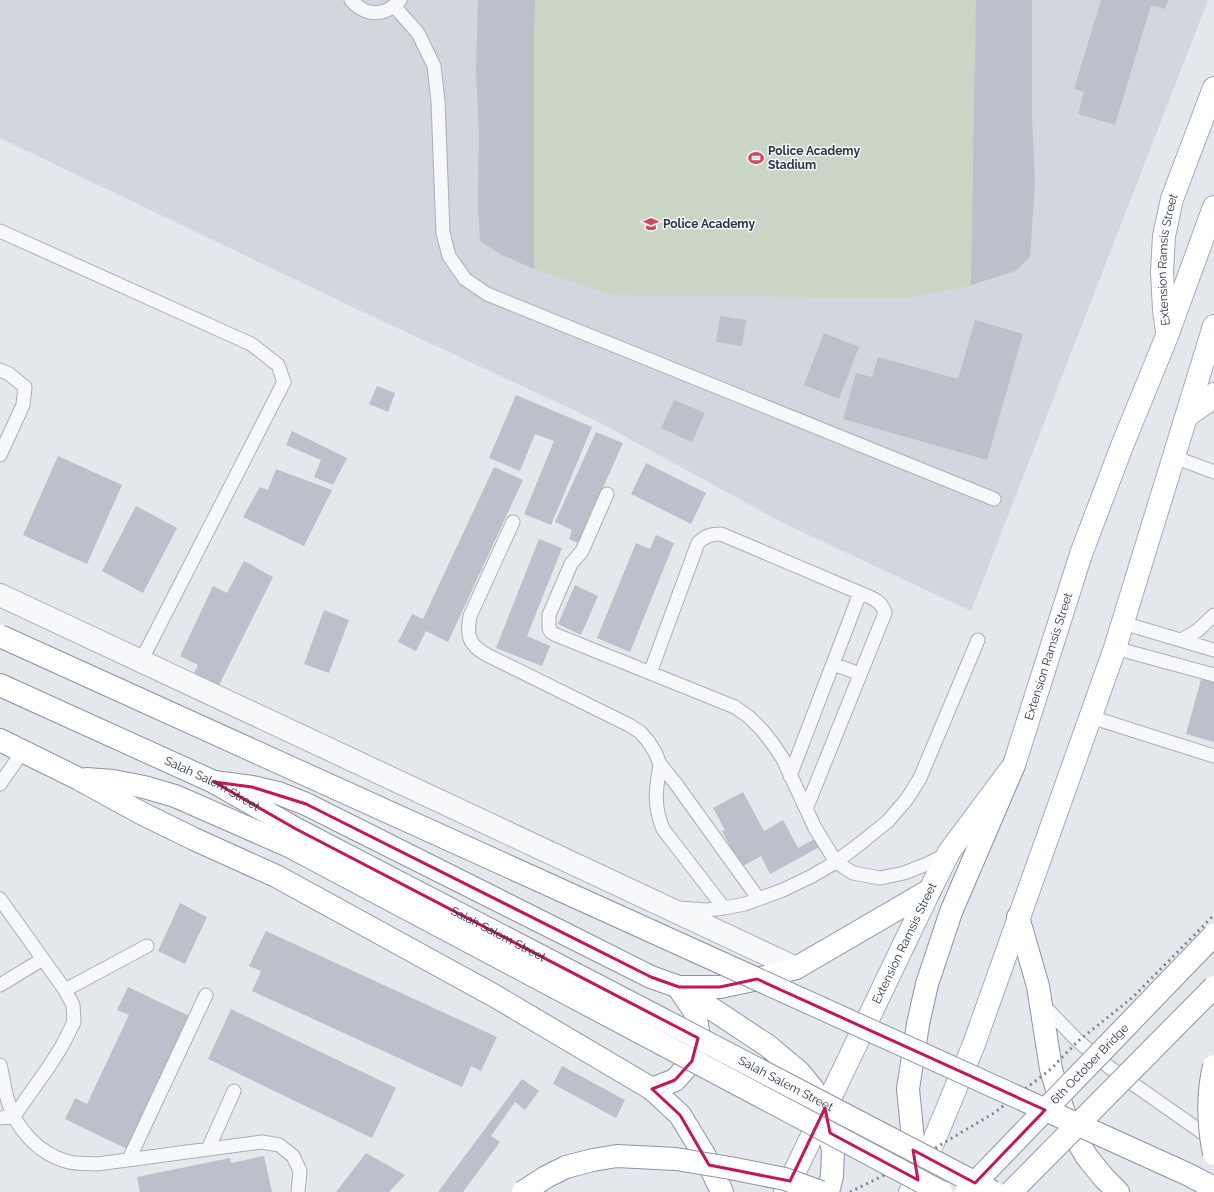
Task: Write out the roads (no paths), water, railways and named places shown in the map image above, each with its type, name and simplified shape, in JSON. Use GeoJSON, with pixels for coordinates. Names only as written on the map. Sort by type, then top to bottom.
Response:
{"type":"FeatureCollection","features":[{"type":"Feature","properties":{"kind":"main road","name":"Extension Ramsis Street"},"geometry":{"type":"LineString","coordinates":[[785,1192],[949,852],[1014,765],[1081,554],[1122,446],[1167,336],[1162,272],[1164,236],[1172,199],[1214,88]]}},
{"type":"Feature","properties":{"kind":"main road"},"geometry":{"type":"LineString","coordinates":[[1167,336],[1214,207]]}},
{"type":"Feature","properties":{"kind":"main road"},"geometry":{"type":"LineString","coordinates":[[917,1188],[974,1044],[1018,917],[1092,717],[1123,623],[1214,326]]}},
{"type":"Feature","properties":{"kind":"main road"},"geometry":{"type":"LineString","coordinates":[[1186,416],[1208,401],[1214,394]]}},
{"type":"Feature","properties":{"kind":"main road"},"geometry":{"type":"LineString","coordinates":[[0,636],[1179,1170],[1214,1188]]}},
{"type":"Feature","properties":{"kind":"main road","name":"Salah Salem Street"},"geometry":{"type":"LineString","coordinates":[[0,685],[214,782],[293,838],[940,1192]]}},
{"type":"Feature","properties":{"kind":"main road","name":"Salah Salem Street"},"geometry":{"type":"LineString","coordinates":[[0,740],[79,779],[113,781],[144,787],[175,796],[293,838],[654,1015],[993,1192]]}},
{"type":"Feature","properties":{"kind":"main road"},"geometry":{"type":"LineString","coordinates":[[917,1188],[908,1089],[918,1024],[927,984],[952,912],[1014,765]]}},
{"type":"Feature","properties":{"kind":"main road"},"geometry":{"type":"LineString","coordinates":[[79,779],[141,813],[276,876],[493,995],[652,1089],[680,1115],[705,1156],[722,1192]]}},
{"type":"Feature","properties":{"kind":"main road"},"geometry":{"type":"LineString","coordinates":[[214,782],[252,787],[278,793],[306,804],[652,977],[679,987],[768,1046],[799,1072],[813,1089],[824,1110],[833,1151],[832,1176],[828,1192]]}},
{"type":"Feature","properties":{"kind":"main road"},"geometry":{"type":"LineString","coordinates":[[679,987],[720,987],[758,979],[796,968],[930,890]]}},
{"type":"Feature","properties":{"kind":"main road"},"geometry":{"type":"LineString","coordinates":[[1018,917],[1034,969],[1041,1003],[1051,1070],[1063,1110],[1073,1134],[1087,1157],[1118,1192]]}},
{"type":"Feature","properties":{"kind":"main road","name":"6th October Bridge"},"geometry":{"type":"LineString","coordinates":[[966,1192],[1214,935]]}},
{"type":"Feature","properties":{"kind":"main road"},"geometry":{"type":"LineString","coordinates":[[652,1089],[675,1080],[692,1061],[699,1037],[695,1012],[679,987]]}},
{"type":"Feature","properties":{"kind":"main road"},"geometry":{"type":"LineString","coordinates":[[1011,1192],[1214,987]]}},
{"type":"Feature","properties":{"kind":"main road"},"geometry":{"type":"LineString","coordinates":[[1214,1066],[1210,1085],[1209,1122],[1214,1154]]}},
{"type":"Feature","properties":{"kind":"main road"},"geometry":{"type":"LineString","coordinates":[[523,1192],[566,1166],[618,1156],[676,1159],[722,1167],[785,1179],[822,1192]]}},
{"type":"Feature","properties":{"kind":"street"},"geometry":{"type":"LineString","coordinates":[[0,595],[796,968]]}},
{"type":"Feature","properties":{"kind":"lane"},"geometry":{"type":"LineString","coordinates":[[351,0],[358,7],[367,12],[376,13],[386,11],[397,3],[418,33],[434,66],[438,101],[443,233],[449,256],[465,279],[487,294],[994,499]]}},
{"type":"Feature","properties":{"kind":"lane"},"geometry":{"type":"LineString","coordinates":[[0,231],[251,344],[278,365],[284,382],[141,661]]}},
{"type":"Feature","properties":{"kind":"lane"},"geometry":{"type":"LineString","coordinates":[[0,370],[10,374],[25,387],[23,405],[0,455]]}},
{"type":"Feature","properties":{"kind":"lane"},"geometry":{"type":"LineString","coordinates":[[1174,457],[1214,472]]}},
{"type":"Feature","properties":{"kind":"lane"},"geometry":{"type":"LineString","coordinates":[[607,494],[582,551],[571,564],[549,615],[549,628],[551,632],[735,707],[749,717],[774,744],[783,759],[815,828],[836,862],[853,873],[880,878],[904,873],[927,864],[949,852]]}},
{"type":"Feature","properties":{"kind":"lane"},"geometry":{"type":"LineString","coordinates":[[513,522],[470,616],[468,628],[470,640],[476,649],[486,655],[629,725],[640,732],[655,752],[660,764],[758,898]]}},
{"type":"Feature","properties":{"kind":"lane"},"geometry":{"type":"LineString","coordinates":[[650,673],[698,543],[704,537],[712,534],[721,534],[877,600],[881,604],[885,613],[806,809]]}},
{"type":"Feature","properties":{"kind":"lane"},"geometry":{"type":"LineString","coordinates":[[790,776],[860,593]]}},
{"type":"Feature","properties":{"kind":"lane"},"geometry":{"type":"LineString","coordinates":[[1181,640],[1196,631],[1214,614]]}},
{"type":"Feature","properties":{"kind":"lane"},"geometry":{"type":"LineString","coordinates":[[1123,623],[1214,650]]}},
{"type":"Feature","properties":{"kind":"lane"},"geometry":{"type":"LineString","coordinates":[[664,906],[707,910],[724,908],[744,904],[783,890],[836,862],[888,821],[907,799],[920,778],[978,640]]}},
{"type":"Feature","properties":{"kind":"lane"},"geometry":{"type":"LineString","coordinates":[[1115,648],[1214,675]]}},
{"type":"Feature","properties":{"kind":"lane"},"geometry":{"type":"LineString","coordinates":[[833,664],[860,674]]}},
{"type":"Feature","properties":{"kind":"lane"},"geometry":{"type":"LineString","coordinates":[[1092,717],[1214,756]]}},
{"type":"Feature","properties":{"kind":"lane"},"geometry":{"type":"LineString","coordinates":[[0,784],[23,751]]}},
{"type":"Feature","properties":{"kind":"lane"},"geometry":{"type":"LineString","coordinates":[[660,764],[655,800],[658,816],[663,829],[724,908]]}},
{"type":"Feature","properties":{"kind":"lane"},"geometry":{"type":"LineString","coordinates":[[0,899],[64,990],[73,1005],[74,1022],[62,1046],[48,1068],[14,1116],[0,1118]]}},
{"type":"Feature","properties":{"kind":"lane"},"geometry":{"type":"LineString","coordinates":[[64,990],[147,946]]}},
{"type":"Feature","properties":{"kind":"lane"},"geometry":{"type":"LineString","coordinates":[[0,985],[43,959]]}},
{"type":"Feature","properties":{"kind":"lane"},"geometry":{"type":"LineString","coordinates":[[129,1159],[206,995]]}},
{"type":"Feature","properties":{"kind":"lane"},"geometry":{"type":"LineString","coordinates":[[1041,1003],[1078,1041],[1109,1067],[1214,1141]]}},
{"type":"Feature","properties":{"kind":"lane"},"geometry":{"type":"LineString","coordinates":[[0,1065],[7,1099],[14,1116],[26,1136],[46,1153],[69,1162],[96,1164],[262,1142],[279,1145],[293,1156],[300,1171],[298,1192]]}},
{"type":"Feature","properties":{"kind":"lane"},"geometry":{"type":"LineString","coordinates":[[208,1149],[234,1091]]}},
{"type":"Feature","properties":{"kind":"railway"},"geometry":{"type":"LineString","coordinates":[[850,1192],[915,1160],[994,1113],[1051,1069],[1078,1041],[1133,997],[1214,915]]}},
{"type":"Feature","properties":{"kind":"place","name":"Police Academy Stadium"},"geometry":{"type":"Point","coordinates":[756,158]}},
{"type":"Feature","properties":{"kind":"place","name":"Police Academy"},"geometry":{"type":"Point","coordinates":[651,224]}}]}
